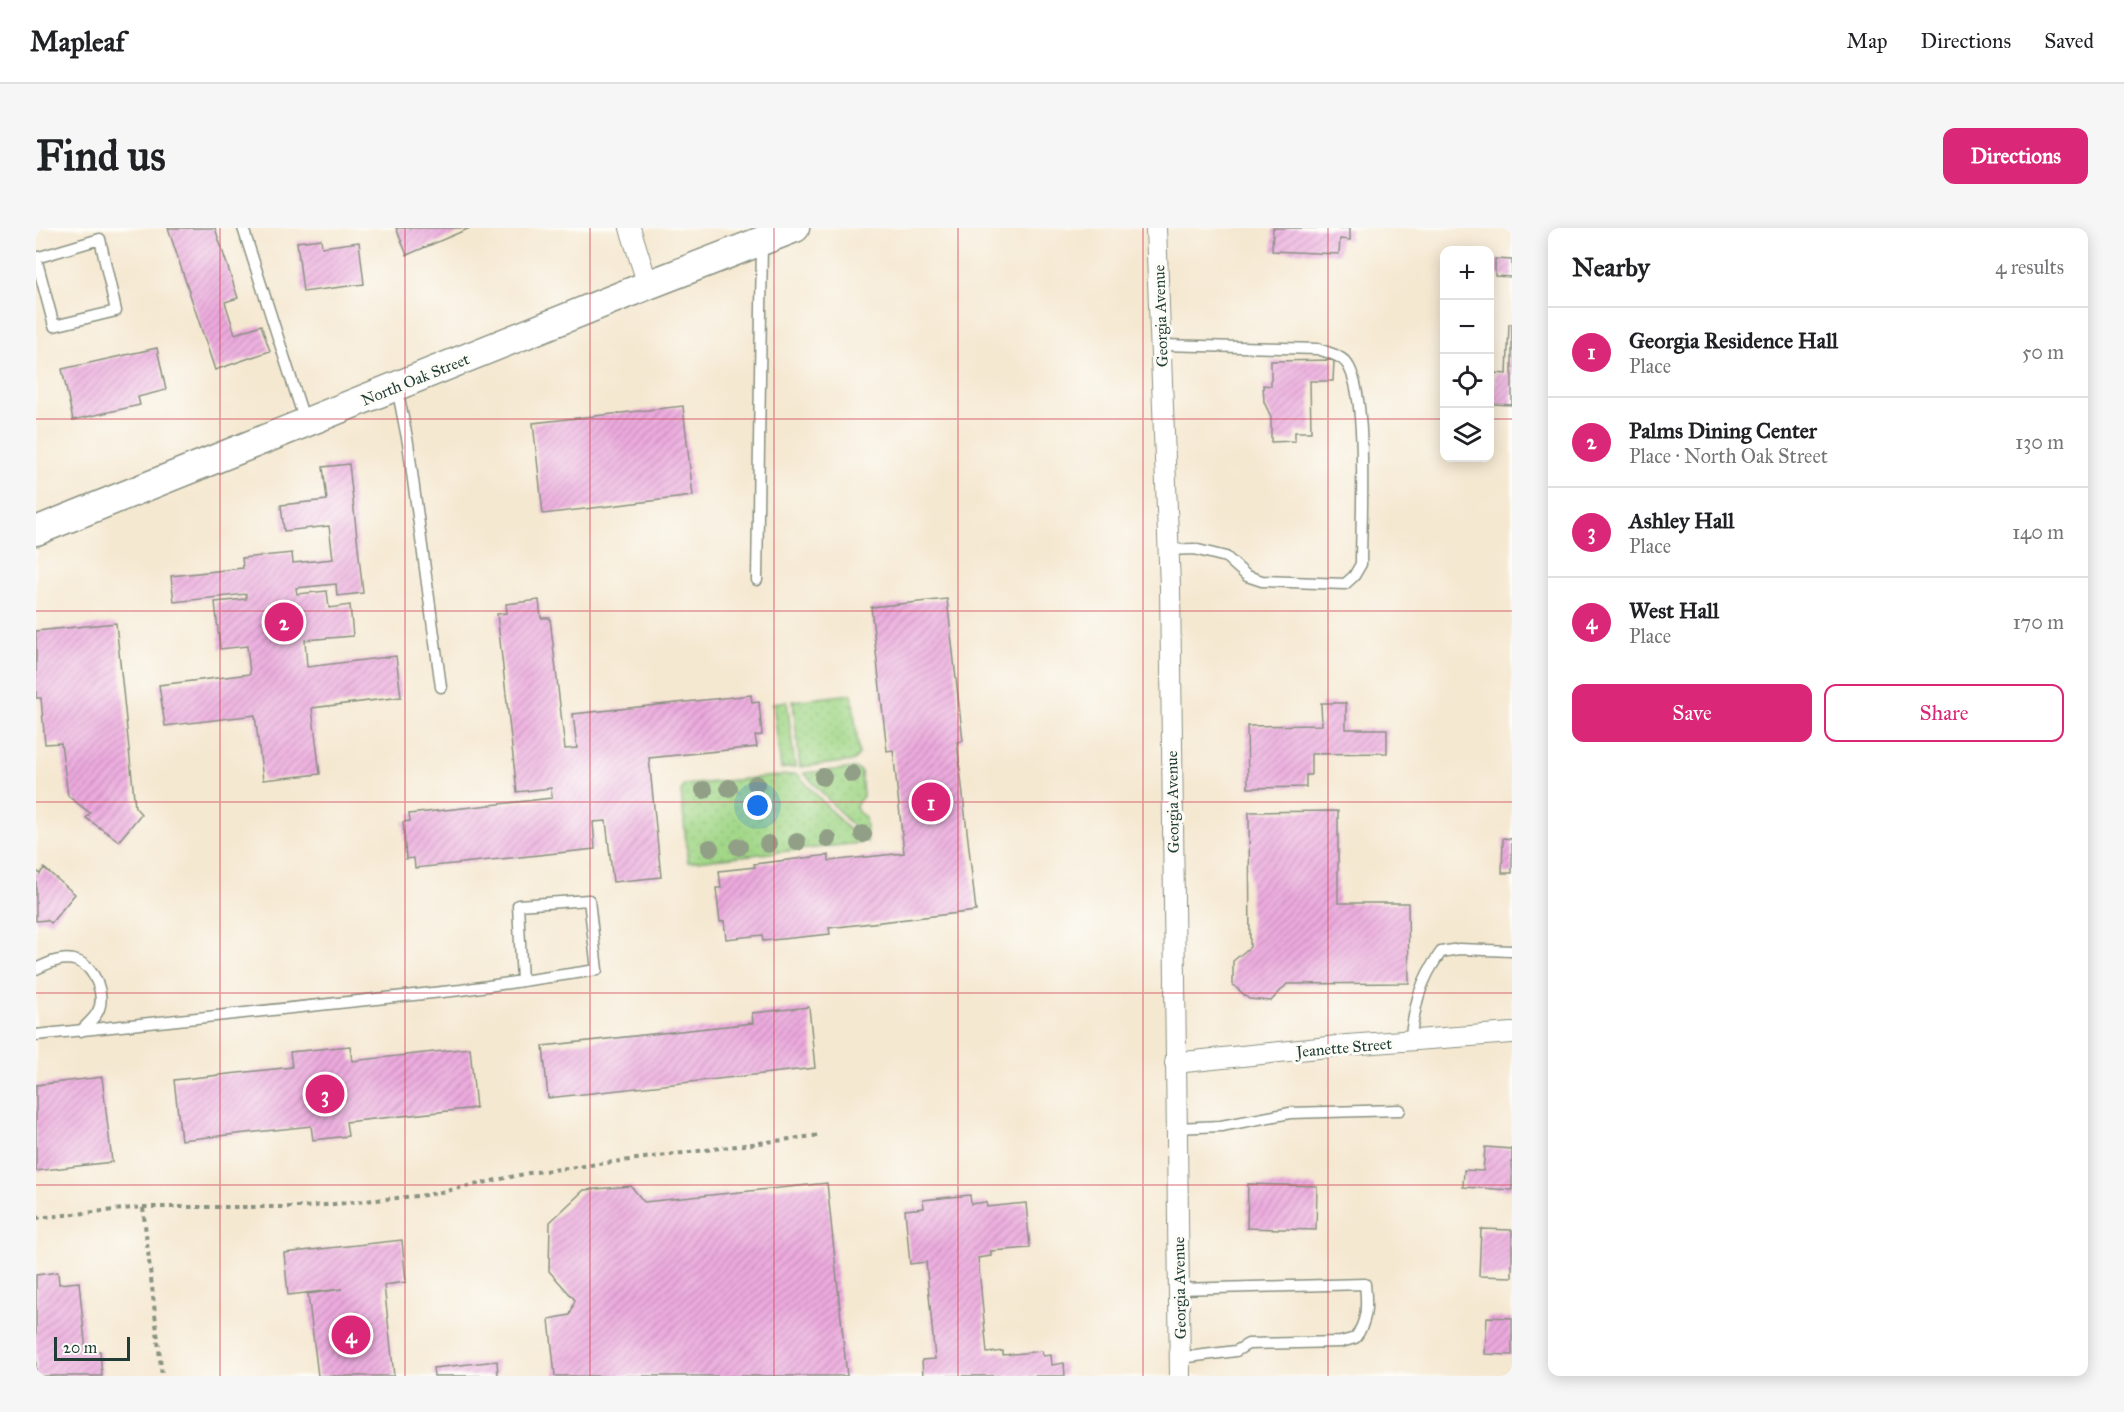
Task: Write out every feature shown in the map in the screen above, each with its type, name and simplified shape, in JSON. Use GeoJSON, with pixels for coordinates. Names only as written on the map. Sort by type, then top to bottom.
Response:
{"type":"FeatureCollection","features":[{"type":"Feature","properties":{"kind":"street"},"geometry":{"type":"LineString","coordinates":[[630,228],[648,285]]}},
{"type":"Feature","properties":{"kind":"street","name":"North Oak Street"},"geometry":{"type":"LineString","coordinates":[[36,531],[795,228]]}},
{"type":"Feature","properties":{"kind":"street","name":"Georgia Avenue"},"geometry":{"type":"LineString","coordinates":[[1156,228],[1168,550],[1180,1367]]}},
{"type":"Feature","properties":{"kind":"street","name":"Jeanette Street"},"geometry":{"type":"LineString","coordinates":[[1175,1064],[1512,1033]]}},
{"type":"Feature","properties":{"kind":"lane"},"geometry":{"type":"LineString","coordinates":[[243,228],[306,423]]}},
{"type":"Feature","properties":{"kind":"lane"},"geometry":{"type":"LineString","coordinates":[[100,239],[116,311],[54,326],[36,258],[100,239]]}},
{"type":"Feature","properties":{"kind":"lane"},"geometry":{"type":"LineString","coordinates":[[757,580],[762,240]]}},
{"type":"Feature","properties":{"kind":"lane"},"geometry":{"type":"LineString","coordinates":[[1161,345],[1318,349],[1337,356],[1349,366],[1360,405],[1361,564],[1354,576],[1345,584],[1262,581],[1247,576],[1226,557],[1194,549],[1168,550]]}},
{"type":"Feature","properties":{"kind":"lane"},"geometry":{"type":"LineString","coordinates":[[397,386],[408,443],[441,687]]}},
{"type":"Feature","properties":{"kind":"lane"},"geometry":{"type":"LineString","coordinates":[[36,1035],[461,990],[597,970],[589,900],[518,905],[522,981]]}},
{"type":"Feature","properties":{"kind":"lane"},"geometry":{"type":"LineString","coordinates":[[1410,1041],[1416,999],[1428,970],[1442,952],[1512,951]]}},
{"type":"Feature","properties":{"kind":"lane"},"geometry":{"type":"LineString","coordinates":[[36,969],[51,961],[77,961],[94,975],[101,994],[98,1012],[81,1031]]}},
{"type":"Feature","properties":{"kind":"lane"},"geometry":{"type":"LineString","coordinates":[[1176,1128],[1221,1126],[1290,1113],[1400,1110]]}},
{"type":"Feature","properties":{"kind":"lane"},"geometry":{"type":"LineString","coordinates":[[1179,1289],[1365,1284],[1366,1303],[1365,1320],[1356,1338],[1341,1342],[1248,1344],[1236,1351],[1180,1367]]}},
{"type":"Feature","properties":{"kind":"path"},"geometry":{"type":"LineString","coordinates":[[36,1218],[143,1207],[304,1207],[415,1196],[529,1173],[821,1135]]}},
{"type":"Feature","properties":{"kind":"path"},"geometry":{"type":"LineString","coordinates":[[143,1207],[162,1376]]}},
{"type":"Feature","properties":{"kind":"green space"},"geometry":{"type":"Polygon","coordinates":[[[852,694],[859,755],[854,761],[800,767],[793,701],[852,694]]]}},
{"type":"Feature","properties":{"kind":"green space"},"geometry":{"type":"Polygon","coordinates":[[[787,701],[795,767],[781,769],[773,703],[787,701]]]}},
{"type":"Feature","properties":{"kind":"green space"},"geometry":{"type":"Polygon","coordinates":[[[855,768],[861,772],[863,796],[856,805],[858,812],[865,817],[867,842],[804,773],[855,768]]]}},
{"type":"Feature","properties":{"kind":"green space"},"geometry":{"type":"Polygon","coordinates":[[[797,774],[861,843],[688,862],[681,791],[685,785],[797,774]]]}},
{"type":"Feature","properties":{"kind":"building"},"geometry":{"type":"Polygon","coordinates":[[[168,228],[215,228],[238,298],[225,302],[235,334],[261,325],[270,351],[215,370],[168,228]]]}},
{"type":"Feature","properties":{"kind":"building"},"geometry":{"type":"Polygon","coordinates":[[[396,228],[470,228],[407,255],[396,228]]]}},
{"type":"Feature","properties":{"kind":"building"},"geometry":{"type":"Polygon","coordinates":[[[1273,228],[1350,228],[1350,240],[1340,239],[1339,254],[1272,251],[1273,228]]]}},
{"type":"Feature","properties":{"kind":"building"},"geometry":{"type":"Polygon","coordinates":[[[321,239],[322,247],[359,242],[364,284],[303,292],[297,242],[321,239]]]}},
{"type":"Feature","properties":{"kind":"building"},"geometry":{"type":"Polygon","coordinates":[[[1495,259],[1512,260],[1512,277],[1495,276],[1495,259]]]}},
{"type":"Feature","properties":{"kind":"building"},"geometry":{"type":"Polygon","coordinates":[[[1509,324],[1512,324],[1512,405],[1494,404],[1495,373],[1507,374],[1509,324]]]}},
{"type":"Feature","properties":{"kind":"building"},"geometry":{"type":"Polygon","coordinates":[[[157,348],[166,390],[138,397],[140,405],[73,420],[62,369],[157,348]]]}},
{"type":"Feature","properties":{"kind":"building"},"geometry":{"type":"Polygon","coordinates":[[[1334,360],[1333,381],[1310,381],[1311,432],[1295,432],[1295,441],[1271,442],[1271,417],[1264,402],[1263,385],[1271,386],[1271,361],[1334,360]]]}},
{"type":"Feature","properties":{"kind":"building"},"geometry":{"type":"Polygon","coordinates":[[[683,406],[693,496],[543,514],[533,423],[683,406]]]}},
{"type":"Feature","properties":{"kind":"building"},"geometry":{"type":"Polygon","coordinates":[[[349,464],[363,593],[337,596],[336,584],[296,588],[297,594],[327,591],[329,608],[350,605],[353,636],[305,640],[307,667],[396,656],[401,697],[312,708],[320,774],[263,780],[255,715],[165,726],[159,685],[250,674],[247,646],[220,649],[215,602],[246,599],[246,594],[174,602],[171,576],[243,568],[242,558],[292,553],[293,563],[333,559],[329,526],[284,531],[281,505],[327,500],[323,467],[349,464]]]}},
{"type":"Feature","properties":{"kind":"building"},"geometry":{"type":"Polygon","coordinates":[[[947,599],[963,741],[957,742],[976,911],[829,928],[830,934],[763,941],[762,935],[726,939],[724,921],[720,922],[716,888],[721,888],[719,871],[755,867],[754,864],[829,855],[829,861],[904,853],[893,750],[887,751],[871,607],[947,599]]]}},
{"type":"Feature","properties":{"kind":"building"},"geometry":{"type":"Polygon","coordinates":[[[539,600],[541,618],[550,618],[565,749],[577,748],[573,714],[751,695],[752,703],[759,702],[762,735],[755,736],[757,747],[649,758],[661,877],[613,882],[606,821],[593,822],[595,849],[415,868],[414,858],[406,859],[403,822],[410,821],[409,814],[552,798],[551,788],[517,792],[497,614],[507,613],[506,604],[539,600]]]}},
{"type":"Feature","properties":{"kind":"building"},"geometry":{"type":"Polygon","coordinates":[[[116,623],[135,807],[141,814],[119,841],[86,818],[90,813],[68,796],[61,743],[45,744],[41,698],[36,698],[36,631],[116,623]]]}},
{"type":"Feature","properties":{"kind":"building"},"geometry":{"type":"Polygon","coordinates":[[[1321,703],[1346,703],[1346,729],[1387,729],[1387,753],[1311,754],[1311,775],[1306,775],[1306,787],[1248,788],[1247,726],[1322,725],[1321,703]]]}},
{"type":"Feature","properties":{"kind":"building"},"geometry":{"type":"Polygon","coordinates":[[[1338,811],[1338,903],[1408,903],[1409,983],[1287,984],[1271,1001],[1249,999],[1233,985],[1233,961],[1250,947],[1249,812],[1338,811]]]}},
{"type":"Feature","properties":{"kind":"building"},"geometry":{"type":"Polygon","coordinates":[[[1503,838],[1512,839],[1512,873],[1502,873],[1503,838]]]}},
{"type":"Feature","properties":{"kind":"building"},"geometry":{"type":"Polygon","coordinates":[[[44,868],[75,894],[51,923],[47,920],[36,921],[36,870],[40,874],[44,868]]]}},
{"type":"Feature","properties":{"kind":"building"},"geometry":{"type":"Polygon","coordinates":[[[809,1007],[815,1068],[548,1098],[543,1046],[753,1023],[752,1013],[809,1007]]]}},
{"type":"Feature","properties":{"kind":"building"},"geometry":{"type":"Polygon","coordinates":[[[350,1046],[352,1061],[470,1048],[476,1108],[346,1122],[348,1136],[313,1140],[311,1126],[181,1140],[174,1080],[292,1067],[290,1052],[350,1046]]]}},
{"type":"Feature","properties":{"kind":"building"},"geometry":{"type":"Polygon","coordinates":[[[102,1077],[112,1162],[36,1171],[36,1085],[102,1077]]]}},
{"type":"Feature","properties":{"kind":"building"},"geometry":{"type":"Polygon","coordinates":[[[1485,1147],[1512,1149],[1512,1190],[1463,1187],[1464,1170],[1483,1171],[1485,1147]]]}},
{"type":"Feature","properties":{"kind":"building"},"geometry":{"type":"Polygon","coordinates":[[[827,1183],[847,1376],[555,1376],[549,1319],[570,1315],[575,1300],[549,1271],[550,1222],[584,1190],[631,1186],[644,1202],[827,1183]]]}},
{"type":"Feature","properties":{"kind":"building"},"geometry":{"type":"Polygon","coordinates":[[[1248,1184],[1317,1186],[1316,1230],[1247,1228],[1248,1184]]]}},
{"type":"Feature","properties":{"kind":"building"},"geometry":{"type":"Polygon","coordinates":[[[970,1195],[971,1204],[986,1202],[987,1207],[1026,1203],[1030,1248],[991,1251],[991,1256],[978,1258],[987,1353],[1003,1351],[1003,1355],[1042,1351],[1043,1356],[1051,1355],[1052,1365],[1064,1363],[1065,1376],[923,1376],[922,1360],[935,1359],[926,1262],[910,1264],[905,1210],[924,1208],[923,1200],[970,1195]]]}},
{"type":"Feature","properties":{"kind":"building"},"geometry":{"type":"Polygon","coordinates":[[[1481,1229],[1512,1230],[1512,1277],[1479,1276],[1481,1229]]]}},
{"type":"Feature","properties":{"kind":"building"},"geometry":{"type":"Polygon","coordinates":[[[402,1240],[406,1282],[384,1285],[394,1376],[318,1376],[308,1294],[342,1289],[288,1295],[284,1253],[402,1240]]]}},
{"type":"Feature","properties":{"kind":"building"},"geometry":{"type":"Polygon","coordinates":[[[58,1272],[59,1284],[79,1282],[86,1352],[100,1351],[102,1376],[36,1376],[36,1275],[58,1272]]]}},
{"type":"Feature","properties":{"kind":"building"},"geometry":{"type":"Polygon","coordinates":[[[1487,1317],[1512,1318],[1512,1355],[1485,1354],[1487,1317]]]}},
{"type":"Feature","properties":{"kind":"building"},"geometry":{"type":"Polygon","coordinates":[[[497,1361],[498,1376],[434,1376],[433,1368],[497,1361]]]}},
{"type":"Feature","properties":{"kind":"place","name":"Palms Dining Center"},"geometry":{"type":"Point","coordinates":[284,622]}},
{"type":"Feature","properties":{"kind":"place","name":"Georgia Residence Hall"},"geometry":{"type":"Point","coordinates":[931,802]}},
{"type":"Feature","properties":{"kind":"place","name":"Ashley Hall"},"geometry":{"type":"Point","coordinates":[325,1094]}},
{"type":"Feature","properties":{"kind":"place","name":"West Hall"},"geometry":{"type":"Point","coordinates":[351,1335]}}]}
